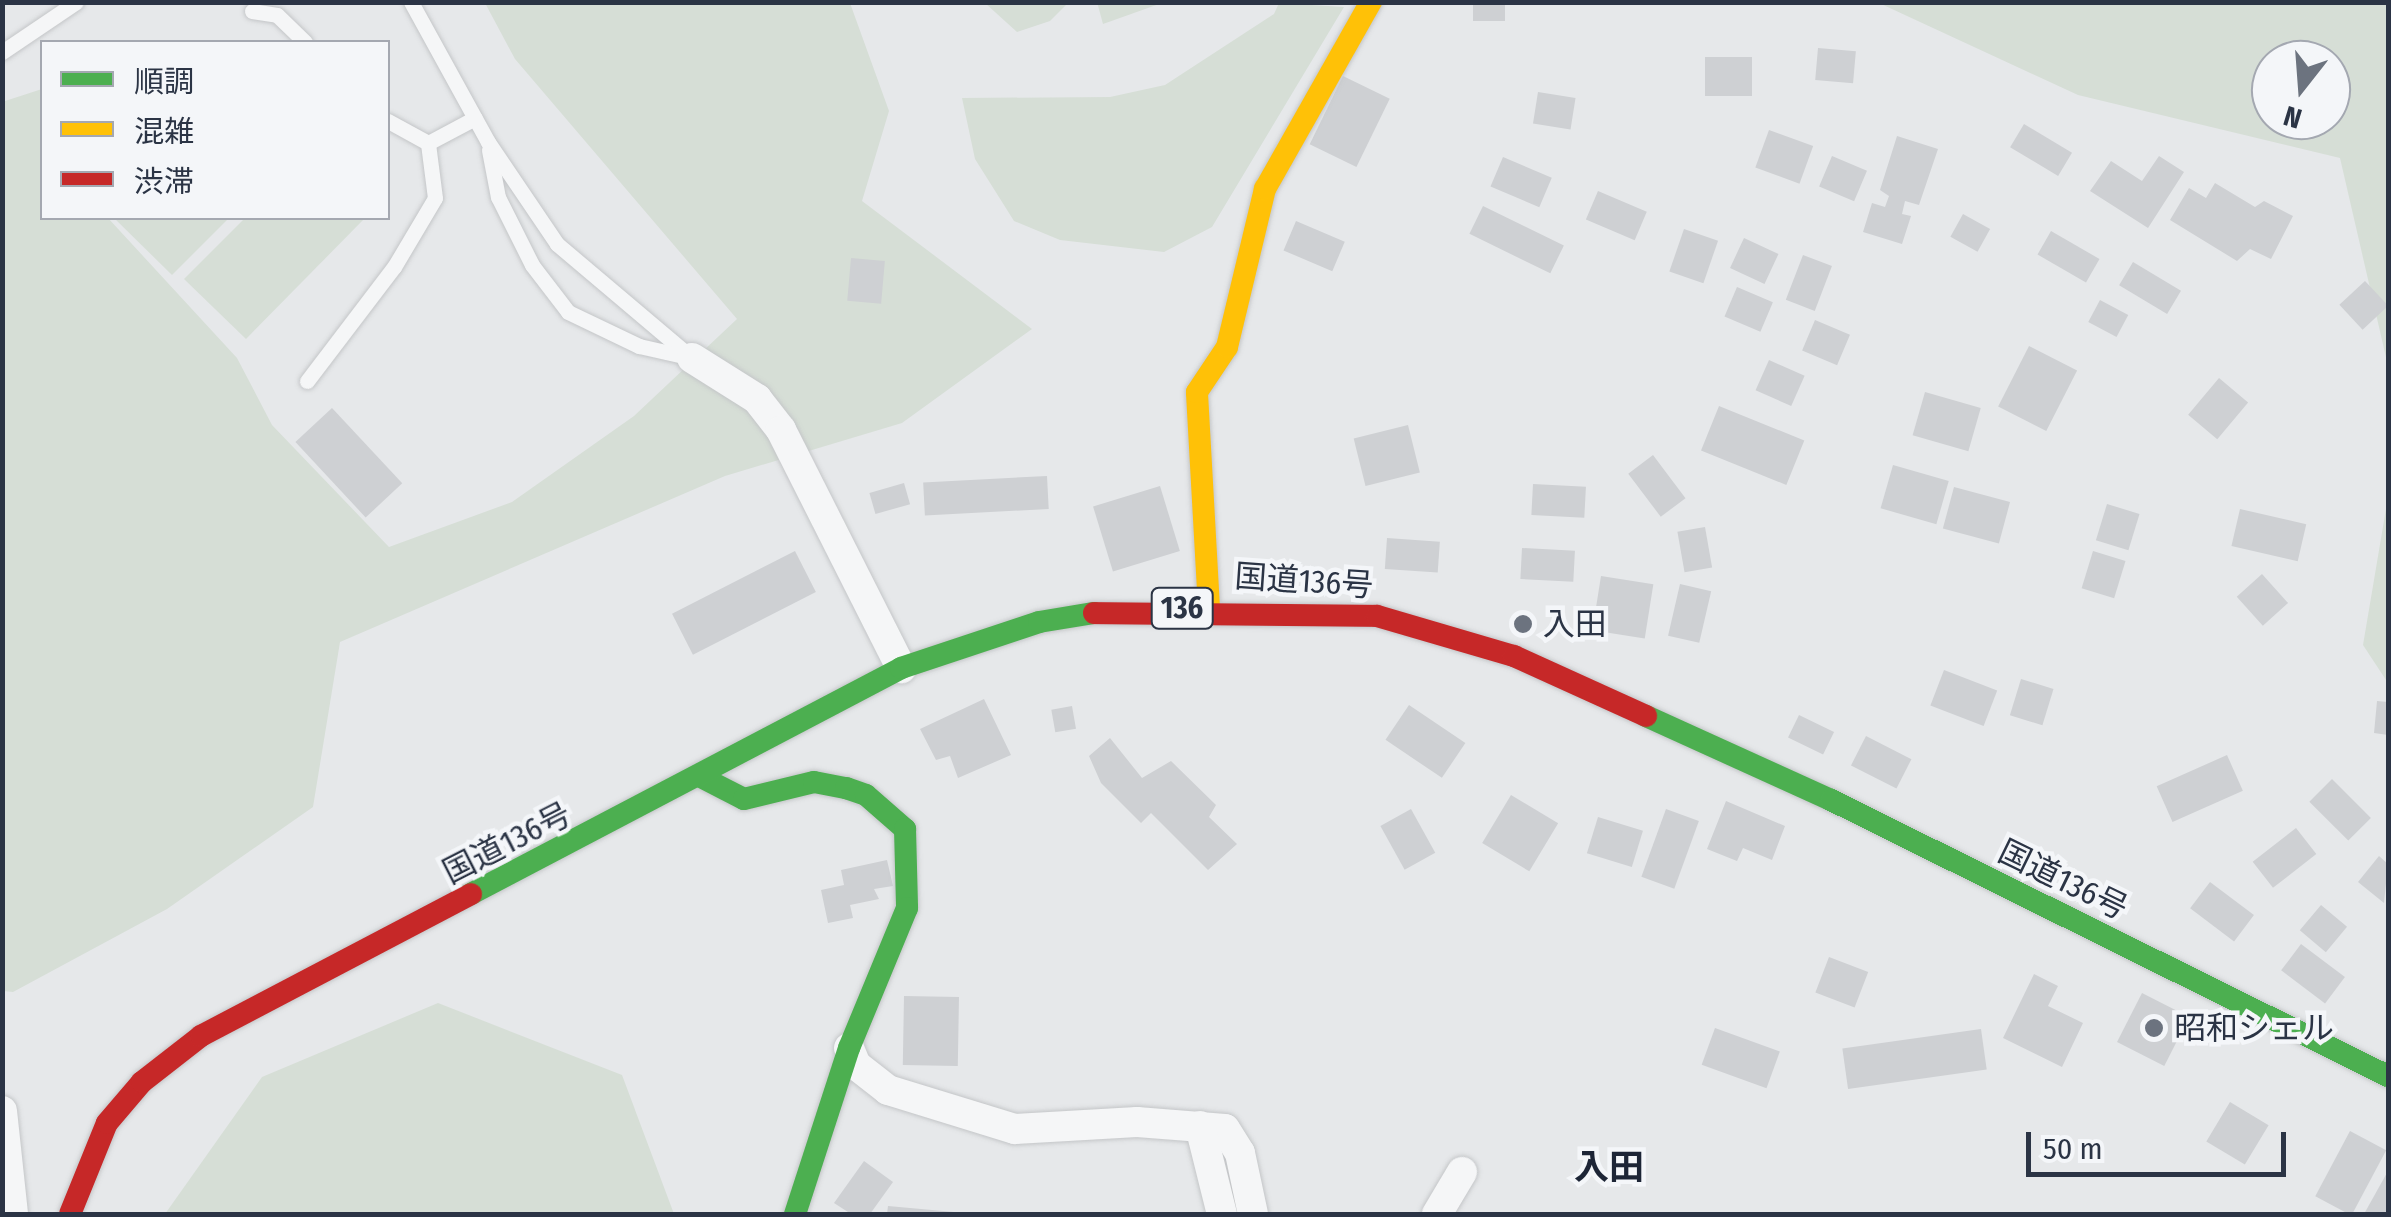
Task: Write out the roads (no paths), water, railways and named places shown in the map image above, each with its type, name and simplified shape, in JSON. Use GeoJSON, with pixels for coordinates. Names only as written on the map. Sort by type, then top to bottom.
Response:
{"type":"FeatureCollection","features":[{"type":"Feature","properties":{"kind":"main road"},"geometry":{"type":"LineString","coordinates":[[1209,608],[1197,392],[1233,328],[1265,189],[1371,2]]}},
{"type":"Feature","properties":{"kind":"main road","name":"国道136号"},"geometry":{"type":"LineString","coordinates":[[70,1214],[107,1122],[142,1082],[201,1036],[701,777],[901,668],[1040,622],[1121,608],[1377,616],[1514,656],[1831,800],[2388,1076]]}},
{"type":"Feature","properties":{"kind":"main road"},"geometry":{"type":"LineString","coordinates":[[701,777],[744,800],[814,782],[846,788],[866,795],[905,830],[907,908],[849,1048],[795,1214]]}},
{"type":"Feature","properties":{"kind":"street"},"geometry":{"type":"LineString","coordinates":[[692,358],[757,400],[781,430],[901,668]]}},
{"type":"Feature","properties":{"kind":"street"},"geometry":{"type":"LineString","coordinates":[[849,1048],[856,1065],[888,1090],[1016,1129],[1225,1129],[1240,1153],[1253,1214]]}},
{"type":"Feature","properties":{"kind":"street"},"geometry":{"type":"LineString","coordinates":[[2,1111],[12,1214]]}},
{"type":"Feature","properties":{"kind":"street"},"geometry":{"type":"LineString","coordinates":[[1200,1126],[1222,1214]]}},
{"type":"Feature","properties":{"kind":"street"},"geometry":{"type":"LineString","coordinates":[[1436,1214],[1462,1172]]}},
{"type":"Feature","properties":{"kind":"lane"},"geometry":{"type":"LineString","coordinates":[[2,52],[76,2]]}},
{"type":"Feature","properties":{"kind":"lane"},"geometry":{"type":"LineString","coordinates":[[412,2],[488,142],[557,244],[692,358]]}},
{"type":"Feature","properties":{"kind":"lane"},"geometry":{"type":"LineString","coordinates":[[252,11],[277,15],[304,40]]}},
{"type":"Feature","properties":{"kind":"lane"},"geometry":{"type":"LineString","coordinates":[[428,143],[475,118]]}},
{"type":"Feature","properties":{"kind":"lane"},"geometry":{"type":"LineString","coordinates":[[390,122],[428,143]]}},
{"type":"Feature","properties":{"kind":"lane"},"geometry":{"type":"LineString","coordinates":[[488,142],[498,198],[532,265],[568,312],[639,346],[692,358]]}},
{"type":"Feature","properties":{"kind":"lane"},"geometry":{"type":"LineString","coordinates":[[308,381],[394,267],[435,198],[428,143]]}},
{"type":"Feature","properties":{"kind":"place","name":"入田"},"geometry":{"type":"Point","coordinates":[1523,624]}},
{"type":"Feature","properties":{"kind":"place","name":"昭和シェル"},"geometry":{"type":"Point","coordinates":[2154,1028]}},
{"type":"Feature","properties":{"kind":"district","name":"入田"},"geometry":{"type":"Point","coordinates":[1609,1167]}}]}
